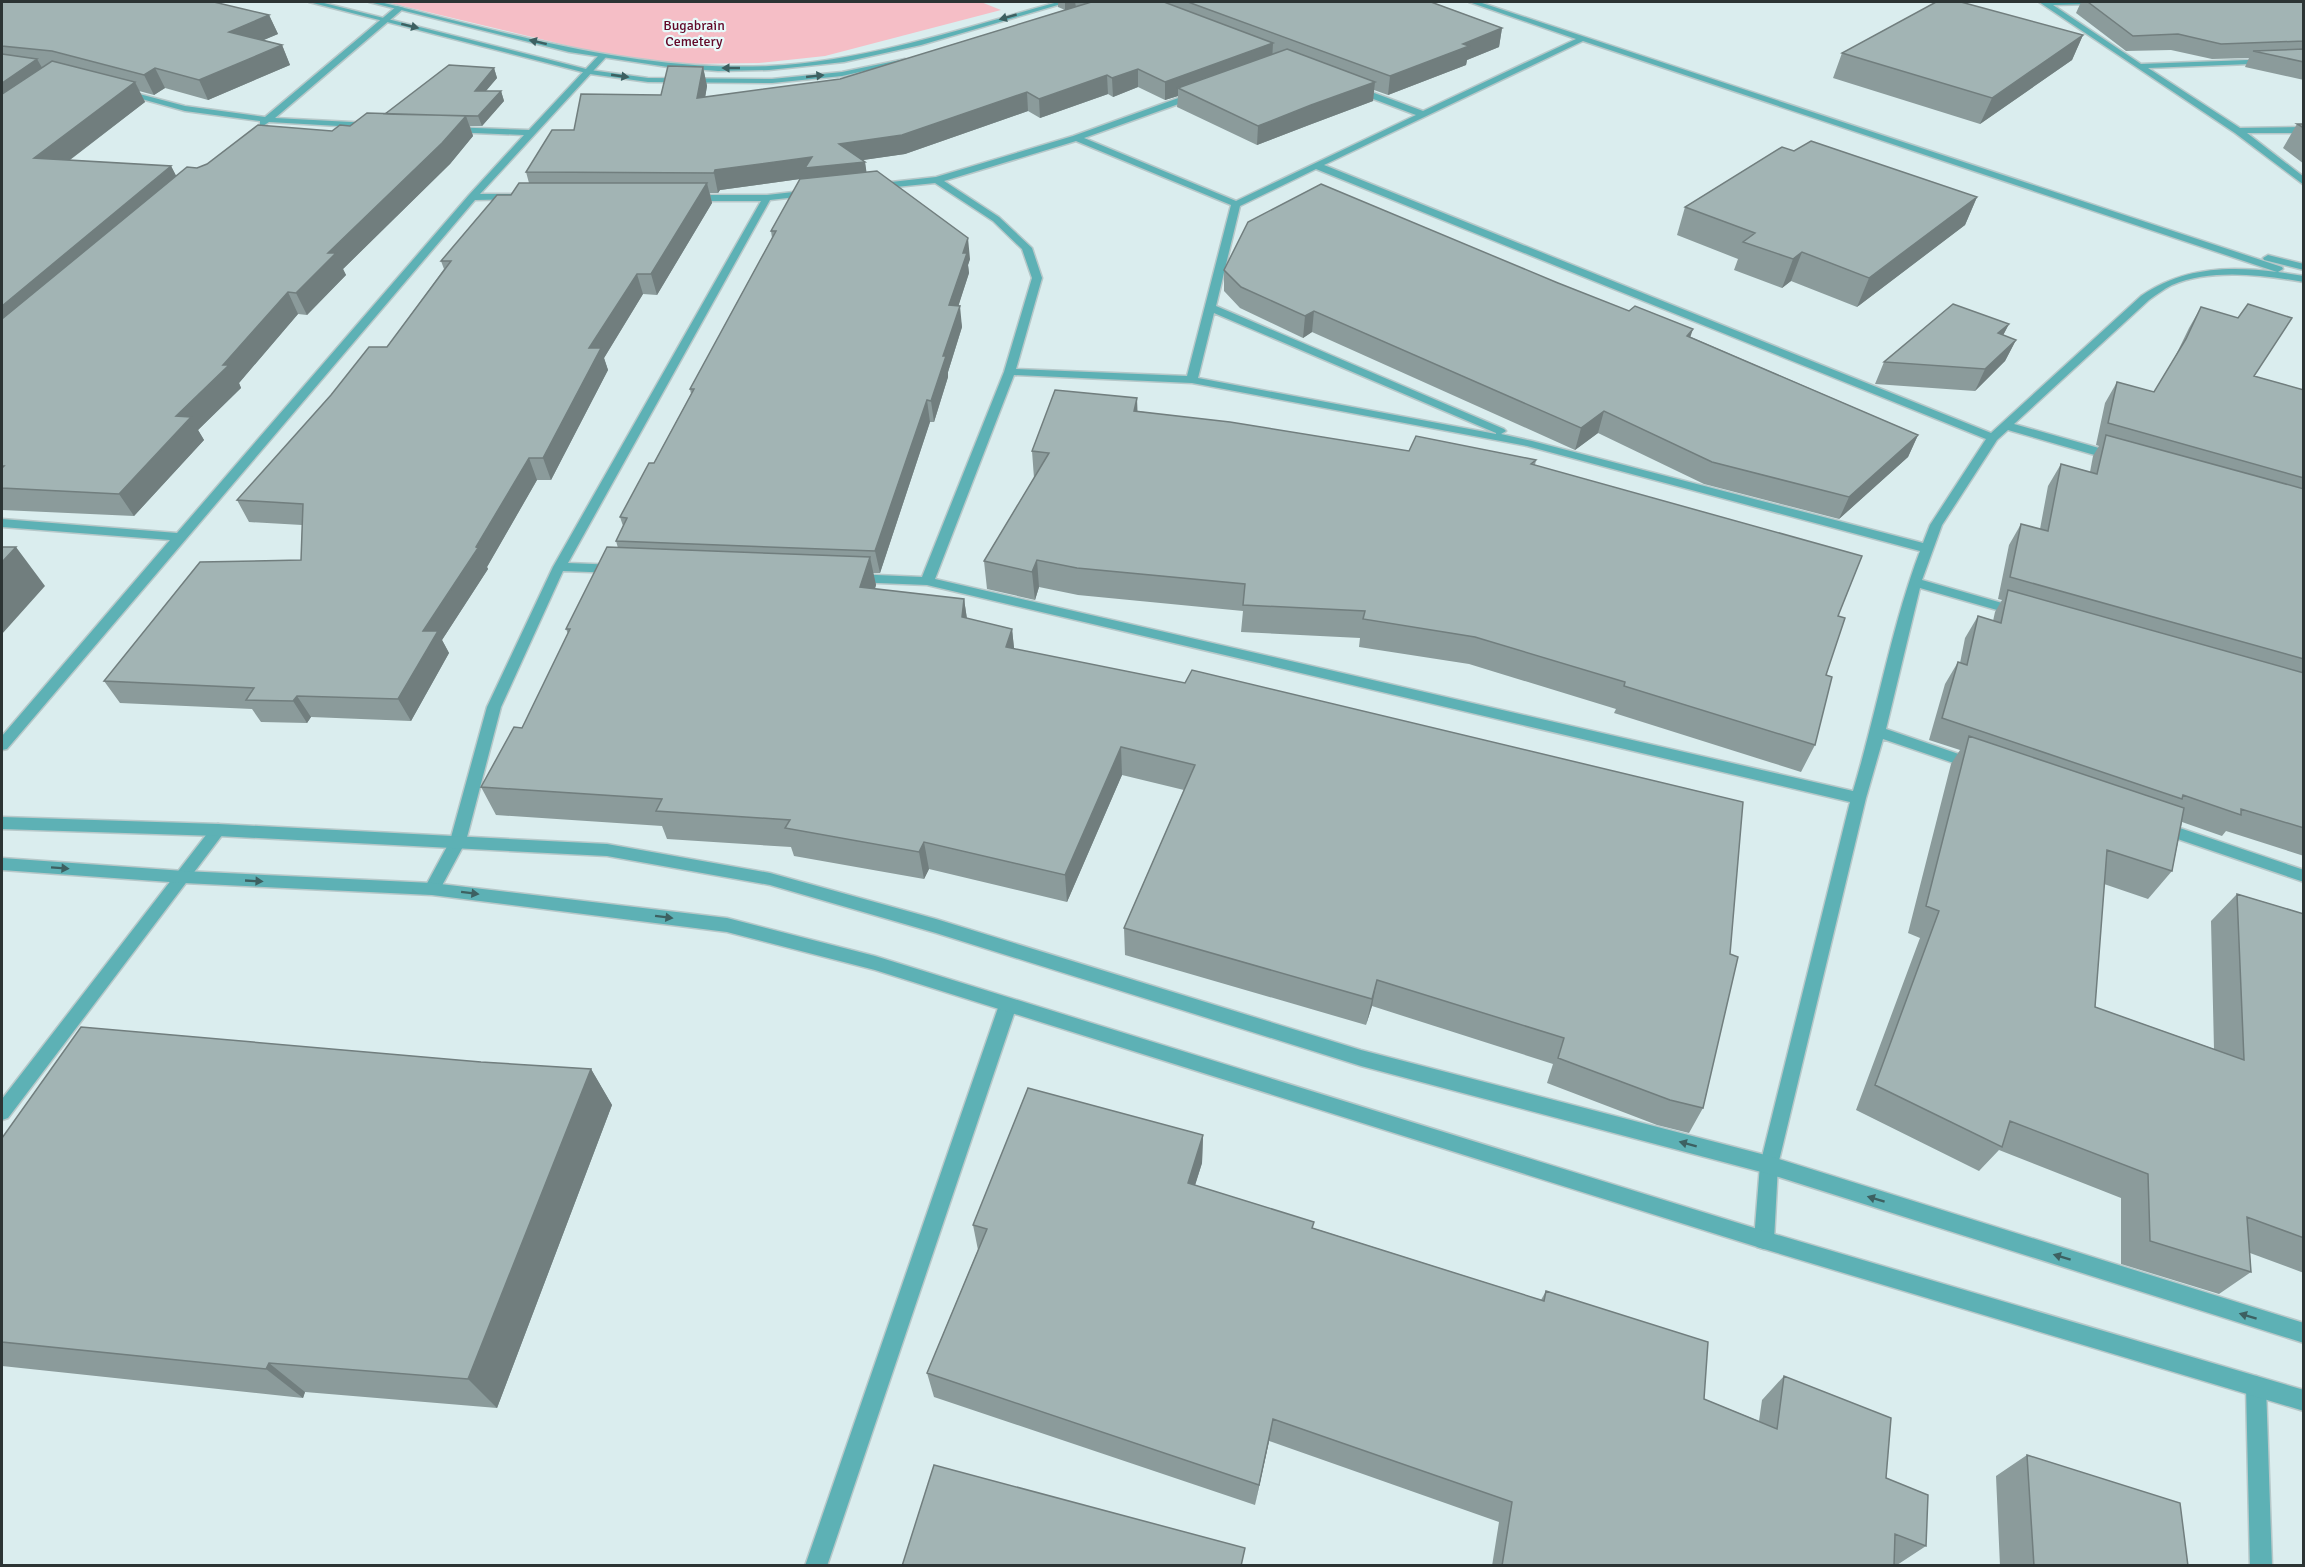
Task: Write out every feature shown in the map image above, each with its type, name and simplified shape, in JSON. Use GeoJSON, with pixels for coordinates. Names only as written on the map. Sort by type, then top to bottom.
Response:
{"type":"FeatureCollection","features":[{"type":"Feature","properties":{"kind":"street"},"geometry":{"type":"LineString","coordinates":[[313,2],[590,72],[648,80],[772,81],[842,74],[915,58]]}},
{"type":"Feature","properties":{"kind":"street"},"geometry":{"type":"LineString","coordinates":[[373,2],[602,57],[710,69],[769,68],[831,62],[893,50],[1064,2]]}},
{"type":"Feature","properties":{"kind":"street"},"geometry":{"type":"LineString","coordinates":[[1473,2],[2304,278]]}},
{"type":"Feature","properties":{"kind":"street"},"geometry":{"type":"LineString","coordinates":[[2044,2],[2091,2]]}},
{"type":"Feature","properties":{"kind":"street"},"geometry":{"type":"LineString","coordinates":[[2044,2],[2238,131],[2304,182]]}},
{"type":"Feature","properties":{"kind":"street"},"geometry":{"type":"LineString","coordinates":[[255,129],[400,8]]}},
{"type":"Feature","properties":{"kind":"street"},"geometry":{"type":"LineString","coordinates":[[1076,138],[1236,204],[1581,39]]}},
{"type":"Feature","properties":{"kind":"street"},"geometry":{"type":"LineString","coordinates":[[2,745],[178,537],[472,197],[602,57]]}},
{"type":"Feature","properties":{"kind":"street"},"geometry":{"type":"LineString","coordinates":[[2140,66],[2304,60]]}},
{"type":"Feature","properties":{"kind":"street"},"geometry":{"type":"LineString","coordinates":[[1349,87],[1425,115]]}},
{"type":"Feature","properties":{"kind":"street"},"geometry":{"type":"LineString","coordinates":[[116,90],[159,104],[265,121],[380,126]]}},
{"type":"Feature","properties":{"kind":"street"},"geometry":{"type":"LineString","coordinates":[[869,187],[937,180],[1076,138],[1206,91]]}},
{"type":"Feature","properties":{"kind":"street"},"geometry":{"type":"LineString","coordinates":[[438,129],[531,133]]}},
{"type":"Feature","properties":{"kind":"street"},"geometry":{"type":"LineString","coordinates":[[2238,131],[2304,130]]}},
{"type":"Feature","properties":{"kind":"street"},"geometry":{"type":"LineString","coordinates":[[1317,166],[1993,438]]}},
{"type":"Feature","properties":{"kind":"street"},"geometry":{"type":"LineString","coordinates":[[927,581],[1010,372],[1037,278],[1027,248],[996,219],[937,180]]}},
{"type":"Feature","properties":{"kind":"street"},"geometry":{"type":"LineString","coordinates":[[684,198],[766,198],[823,192]]}},
{"type":"Feature","properties":{"kind":"street"},"geometry":{"type":"LineString","coordinates":[[472,197],[531,197]]}},
{"type":"Feature","properties":{"kind":"street"},"geometry":{"type":"LineString","coordinates":[[432,889],[458,841],[494,707],[559,567],[766,198]]}},
{"type":"Feature","properties":{"kind":"street"},"geometry":{"type":"LineString","coordinates":[[1192,380],[1236,204]]}},
{"type":"Feature","properties":{"kind":"street"},"geometry":{"type":"LineString","coordinates":[[2198,242],[2304,267]]}},
{"type":"Feature","properties":{"kind":"street"},"geometry":{"type":"LineString","coordinates":[[1764,1240],[1769,1165],[1858,798],[1878,732],[1915,582],[1936,525],[1993,438],[2145,298],[2171,282],[2202,274],[2241,272],[2304,278]]}},
{"type":"Feature","properties":{"kind":"street"},"geometry":{"type":"LineString","coordinates":[[1211,308],[1528,443]]}},
{"type":"Feature","properties":{"kind":"street"},"geometry":{"type":"LineString","coordinates":[[1010,372],[1192,380],[1528,443],[1929,549]]}},
{"type":"Feature","properties":{"kind":"street"},"geometry":{"type":"LineString","coordinates":[[2007,426],[2132,462]]}},
{"type":"Feature","properties":{"kind":"street"},"geometry":{"type":"LineString","coordinates":[[2,523],[178,537]]}},
{"type":"Feature","properties":{"kind":"street"},"geometry":{"type":"LineString","coordinates":[[559,567],[631,569]]}},
{"type":"Feature","properties":{"kind":"street"},"geometry":{"type":"LineString","coordinates":[[844,578],[927,581],[1858,798]]}},
{"type":"Feature","properties":{"kind":"street"},"geometry":{"type":"LineString","coordinates":[[1915,582],[2029,615]]}},
{"type":"Feature","properties":{"kind":"street"},"geometry":{"type":"LineString","coordinates":[[1878,732],[1990,770]]}},
{"type":"Feature","properties":{"kind":"street"},"geometry":{"type":"LineString","coordinates":[[2,823],[218,830],[608,850],[770,879],[936,926],[1361,1058],[1769,1165],[2304,1333]]}},
{"type":"Feature","properties":{"kind":"street"},"geometry":{"type":"LineString","coordinates":[[2147,823],[2304,876]]}},
{"type":"Feature","properties":{"kind":"street"},"geometry":{"type":"LineString","coordinates":[[2,1112],[218,830]]}},
{"type":"Feature","properties":{"kind":"street"},"geometry":{"type":"LineString","coordinates":[[2,864],[184,877],[432,889],[727,925],[875,963],[1764,1240],[2304,1401]]}},
{"type":"Feature","properties":{"kind":"street"},"geometry":{"type":"LineString","coordinates":[[816,1566],[1008,1005]]}},
{"type":"Feature","properties":{"kind":"street"},"geometry":{"type":"LineString","coordinates":[[2256,1386],[2261,1566]]}},
{"type":"Feature","properties":{"kind":"green space","name":"Bugabrain Cemetery"},"geometry":{"type":"Polygon","coordinates":[[[386,2],[981,2],[1001,10],[825,56],[759,63],[681,64],[623,59],[386,2]]]}},
{"type":"Feature","properties":{"kind":"building"},"geometry":{"type":"Polygon","coordinates":[[[2,2],[214,2],[269,15],[229,32],[282,45],[199,80],[155,68],[144,75],[52,51],[2,46],[2,2]]]}},
{"type":"Feature","properties":{"kind":"building"},"geometry":{"type":"Polygon","coordinates":[[[1084,2],[1164,2],[1273,43],[1165,82],[1138,69],[1112,78],[1107,75],[1039,99],[1027,92],[902,135],[839,144],[865,162],[805,168],[812,157],[715,170],[714,173],[526,172],[552,130],[574,130],[581,94],[661,95],[668,66],[703,67],[697,98],[840,79],[1088,3],[1084,2]]]}},
{"type":"Feature","properties":{"kind":"building"},"geometry":{"type":"Polygon","coordinates":[[[1188,2],[1431,2],[1502,28],[1463,44],[1469,46],[1390,76],[1188,2]]]}},
{"type":"Feature","properties":{"kind":"building"},"geometry":{"type":"Polygon","coordinates":[[[1936,2],[1961,2],[2083,35],[1992,98],[1842,53],[1936,2]]]}},
{"type":"Feature","properties":{"kind":"building"},"geometry":{"type":"Polygon","coordinates":[[[2088,2],[2304,2],[2304,41],[2221,44],[2178,34],[2133,36],[2088,2]]]}},
{"type":"Feature","properties":{"kind":"building"},"geometry":{"type":"Polygon","coordinates":[[[1287,49],[1375,82],[1258,126],[1178,88],[1287,49]]]}},
{"type":"Feature","properties":{"kind":"building"},"geometry":{"type":"Polygon","coordinates":[[[2304,49],[2304,62],[2253,51],[2304,49]]]}},
{"type":"Feature","properties":{"kind":"building"},"geometry":{"type":"Polygon","coordinates":[[[2,54],[37,59],[2,83],[2,54]]]}},
{"type":"Feature","properties":{"kind":"building"},"geometry":{"type":"Polygon","coordinates":[[[52,61],[135,82],[34,158],[171,166],[2,306],[2,94],[52,61]]]}},
{"type":"Feature","properties":{"kind":"building"},"geometry":{"type":"Polygon","coordinates":[[[449,65],[494,68],[475,91],[501,91],[478,116],[385,114],[449,65]]]}},
{"type":"Feature","properties":{"kind":"building"},"geometry":{"type":"Polygon","coordinates":[[[367,113],[466,116],[442,143],[328,253],[336,253],[296,293],[288,292],[223,365],[229,365],[176,416],[191,417],[119,494],[2,488],[2,468],[4,466],[2,466],[2,319],[187,167],[197,168],[207,164],[258,125],[332,131],[340,125],[350,126],[367,113]]]}},
{"type":"Feature","properties":{"kind":"building"},"geometry":{"type":"Polygon","coordinates":[[[1811,141],[1977,197],[1869,278],[1802,252],[1793,259],[1743,242],[1755,233],[1685,207],[1782,147],[1794,151],[1811,141]]]}},
{"type":"Feature","properties":{"kind":"building"},"geometry":{"type":"Polygon","coordinates":[[[877,171],[968,238],[963,253],[967,253],[949,305],[960,306],[943,356],[946,356],[931,401],[927,400],[875,551],[616,541],[627,518],[620,517],[649,463],[654,463],[694,389],[690,389],[776,231],[771,231],[800,179],[877,171]]]}},
{"type":"Feature","properties":{"kind":"building"},"geometry":{"type":"Polygon","coordinates":[[[519,183],[707,183],[651,274],[637,274],[589,348],[601,348],[543,458],[529,458],[476,547],[478,548],[423,631],[438,631],[398,699],[297,696],[293,701],[246,700],[254,688],[104,681],[200,562],[301,560],[303,504],[237,500],[331,395],[369,347],[387,347],[451,261],[441,261],[497,195],[511,195],[519,183]]]}},
{"type":"Feature","properties":{"kind":"building"},"geometry":{"type":"Polygon","coordinates":[[[1321,184],[1629,311],[1635,306],[1693,329],[1687,336],[1918,435],[1849,497],[1712,462],[1604,411],[1581,428],[1314,311],[1305,316],[1241,287],[1224,270],[1248,222],[1321,184]]]}},
{"type":"Feature","properties":{"kind":"building"},"geometry":{"type":"Polygon","coordinates":[[[1953,304],[2009,324],[1998,333],[2016,340],[1985,369],[1884,362],[1953,304]]]}},
{"type":"Feature","properties":{"kind":"building"},"geometry":{"type":"Polygon","coordinates":[[[2248,304],[2292,318],[2254,376],[2304,390],[2304,478],[2108,423],[2117,382],[2154,392],[2186,339],[2201,307],[2238,318],[2248,304]]]}},
{"type":"Feature","properties":{"kind":"building"},"geometry":{"type":"Polygon","coordinates":[[[1055,390],[1137,398],[1134,411],[1230,422],[1409,451],[1416,436],[1536,460],[1531,464],[1862,556],[1838,616],[1845,618],[1826,675],[1832,677],[1815,745],[1624,686],[1625,682],[1475,637],[1363,619],[1365,611],[1243,605],[1245,584],[1077,568],[1037,560],[1032,572],[984,561],[1049,453],[1032,451],[1055,390]]]}},
{"type":"Feature","properties":{"kind":"building"},"geometry":{"type":"Polygon","coordinates":[[[2106,435],[2304,489],[2304,659],[2010,577],[2021,524],[2048,531],[2061,464],[2097,474],[2106,435]]]}},
{"type":"Feature","properties":{"kind":"building"},"geometry":{"type":"Polygon","coordinates":[[[2,547],[16,547],[2,562],[2,547]]]}},
{"type":"Feature","properties":{"kind":"building"},"geometry":{"type":"Polygon","coordinates":[[[607,547],[870,557],[860,587],[964,599],[962,617],[1012,629],[1006,647],[1185,683],[1192,670],[1743,802],[1730,954],[1738,957],[1703,1108],[1670,1100],[1558,1058],[1564,1038],[1377,980],[1372,999],[1124,928],[1195,765],[1121,747],[1065,875],[924,842],[919,852],[785,828],[790,820],[656,811],[662,799],[481,787],[514,727],[522,728],[570,629],[566,629],[607,547]]]}},
{"type":"Feature","properties":{"kind":"building"},"geometry":{"type":"Polygon","coordinates":[[[2008,590],[2304,673],[2304,828],[2241,809],[2241,815],[2183,795],[2182,799],[1942,718],[1958,662],[1967,665],[1978,616],[2001,623],[2008,590]]]}},
{"type":"Feature","properties":{"kind":"building"},"geometry":{"type":"Polygon","coordinates":[[[1969,736],[2184,808],[2172,871],[2107,850],[2095,1007],[2244,1060],[2237,894],[2304,914],[2304,1238],[2247,1217],[2251,1272],[2150,1241],[2148,1174],[2010,1121],[2002,1147],[1875,1085],[1939,911],[1926,906],[1969,736]]]}},
{"type":"Feature","properties":{"kind":"building"},"geometry":{"type":"Polygon","coordinates":[[[81,1027],[481,1062],[591,1069],[468,1379],[269,1363],[266,1369],[2,1342],[2,1138],[81,1027]]]}},
{"type":"Feature","properties":{"kind":"building"},"geometry":{"type":"Polygon","coordinates":[[[1028,1088],[1203,1135],[1188,1183],[1314,1222],[1312,1228],[1544,1301],[1546,1291],[1708,1342],[1704,1399],[1777,1429],[1784,1376],[1891,1418],[1886,1478],[1928,1495],[1926,1546],[1895,1534],[1894,1566],[1502,1566],[1512,1502],[1273,1419],[1259,1485],[927,1373],[987,1229],[973,1225],[1028,1088]]]}},
{"type":"Feature","properties":{"kind":"building"},"geometry":{"type":"Polygon","coordinates":[[[2027,1455],[2180,1503],[2188,1566],[2034,1566],[2027,1455]]]}},
{"type":"Feature","properties":{"kind":"building"},"geometry":{"type":"Polygon","coordinates":[[[934,1465],[1245,1548],[1241,1566],[902,1566],[934,1465]]]}}]}
